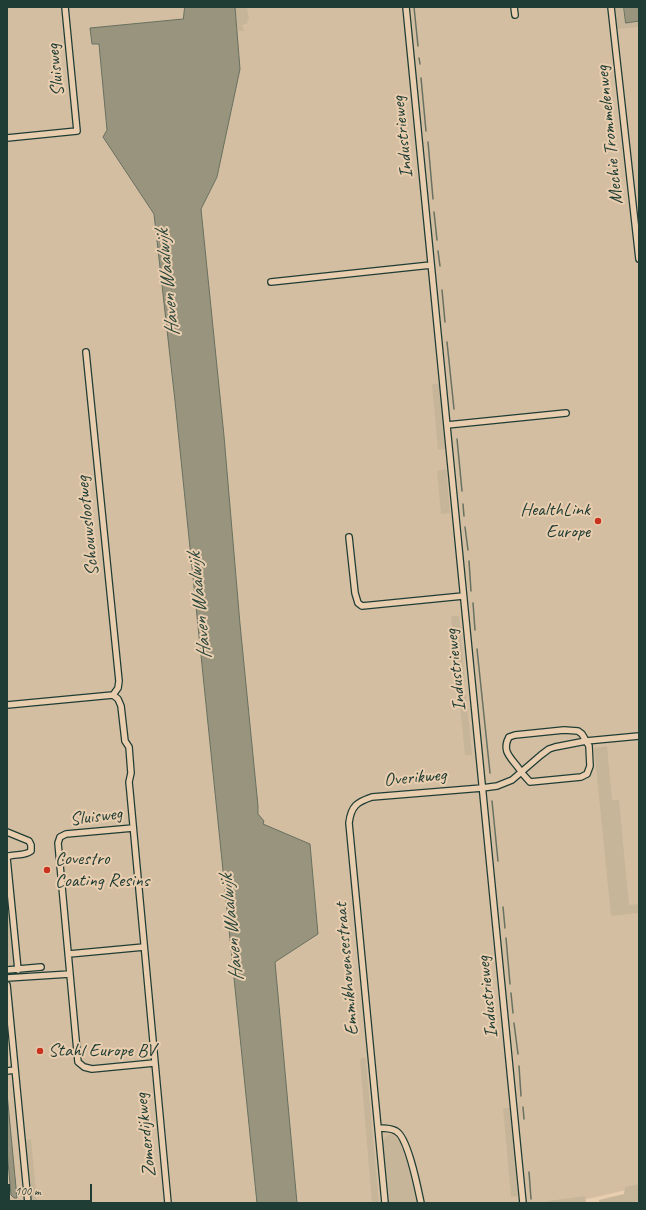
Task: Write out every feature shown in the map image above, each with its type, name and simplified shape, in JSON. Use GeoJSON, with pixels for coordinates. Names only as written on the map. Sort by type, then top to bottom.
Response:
{"type":"FeatureCollection","features":[{"type":"Feature","properties":{"kind":"street","name":"Sluisweg"},"geometry":{"type":"LineString","coordinates":[[7,138],[77,131],[65,7]]}},
{"type":"Feature","properties":{"kind":"street","name":"Industrieweg"},"geometry":{"type":"LineString","coordinates":[[406,7],[524,1203]]}},
{"type":"Feature","properties":{"kind":"street"},"geometry":{"type":"LineString","coordinates":[[514,7],[515,15]]}},
{"type":"Feature","properties":{"kind":"street","name":"Mechie Trommelenweg"},"geometry":{"type":"LineString","coordinates":[[611,7],[639,259]]}},
{"type":"Feature","properties":{"kind":"street"},"geometry":{"type":"LineString","coordinates":[[271,282],[431,265]]}},
{"type":"Feature","properties":{"kind":"street","name":"Schouwslootweg"},"geometry":{"type":"LineString","coordinates":[[86,352],[119,681],[118,688],[113,695]]}},
{"type":"Feature","properties":{"kind":"street"},"geometry":{"type":"LineString","coordinates":[[447,425],[566,413]]}},
{"type":"Feature","properties":{"kind":"street"},"geometry":{"type":"LineString","coordinates":[[349,537],[355,593],[358,603],[362,606],[463,596]]}},
{"type":"Feature","properties":{"kind":"street"},"geometry":{"type":"LineString","coordinates":[[7,705],[113,695],[118,699],[121,706],[125,741],[129,747],[131,773],[129,782],[133,828]]}},
{"type":"Feature","properties":{"kind":"street"},"geometry":{"type":"LineString","coordinates":[[564,730],[578,731],[586,740],[589,746],[590,766],[587,774],[581,778],[530,782],[508,755],[506,743],[509,737],[515,735],[564,730]]}},
{"type":"Feature","properties":{"kind":"street"},"geometry":{"type":"LineString","coordinates":[[482,788],[497,786],[512,780],[549,749],[586,740],[639,736]]}},
{"type":"Feature","properties":{"kind":"street","name":"Overikweg"},"geometry":{"type":"LineString","coordinates":[[353,808],[359,801],[372,797],[482,788]]}},
{"type":"Feature","properties":{"kind":"street","name":"Emmikhovensestraat"},"geometry":{"type":"LineString","coordinates":[[353,808],[349,823],[385,1203]]}},
{"type":"Feature","properties":{"kind":"street","name":"Sluisweg"},"geometry":{"type":"LineString","coordinates":[[133,828],[144,948],[154,1064],[92,1069],[84,1067],[78,1062],[58,843],[60,837],[66,834],[133,828]]}},
{"type":"Feature","properties":{"kind":"street"},"geometry":{"type":"LineString","coordinates":[[7,832],[29,841],[31,845],[31,851],[27,854],[11,855],[7,858],[18,970]]}},
{"type":"Feature","properties":{"kind":"street"},"geometry":{"type":"LineString","coordinates":[[68,954],[144,948]]}},
{"type":"Feature","properties":{"kind":"street"},"geometry":{"type":"LineString","coordinates":[[7,970],[41,967]]}},
{"type":"Feature","properties":{"kind":"street"},"geometry":{"type":"LineString","coordinates":[[7,978],[70,974]]}},
{"type":"Feature","properties":{"kind":"street"},"geometry":{"type":"LineString","coordinates":[[7,985],[28,1203]]}},
{"type":"Feature","properties":{"kind":"street","name":"Zomerdijkweg"},"geometry":{"type":"LineString","coordinates":[[154,1064],[168,1203]]}},
{"type":"Feature","properties":{"kind":"street"},"geometry":{"type":"LineString","coordinates":[[7,1071],[15,1070]]}},
{"type":"Feature","properties":{"kind":"street"},"geometry":{"type":"LineString","coordinates":[[378,1128],[397,1131],[402,1138],[408,1150],[421,1203]]}},
{"type":"Feature","properties":{"kind":"shaded area"},"geometry":{"type":"Polygon","coordinates":[[[7,7],[639,7],[639,1187],[570,1203],[7,1203],[7,7]]]}},
{"type":"Feature","properties":{"kind":"shaded area"},"geometry":{"type":"Polygon","coordinates":[[[235,7],[247,7],[249,19],[247,20],[248,23],[242,25],[244,31],[238,31],[235,7]]]}},
{"type":"Feature","properties":{"kind":"shaded area"},"geometry":{"type":"Polygon","coordinates":[[[614,7],[624,7],[626,23],[639,21],[639,27],[616,29],[614,7]]]}},
{"type":"Feature","properties":{"kind":"shaded area"},"geometry":{"type":"Polygon","coordinates":[[[433,384],[439,384],[445,449],[438,449],[433,384]]]}},
{"type":"Feature","properties":{"kind":"shaded area"},"geometry":{"type":"Polygon","coordinates":[[[446,469],[450,513],[441,514],[437,471],[446,469]]]}},
{"type":"Feature","properties":{"kind":"shaded area"},"geometry":{"type":"Polygon","coordinates":[[[459,616],[465,682],[458,683],[451,617],[459,616]]]}},
{"type":"Feature","properties":{"kind":"shaded area"},"geometry":{"type":"Polygon","coordinates":[[[466,694],[472,755],[465,755],[459,695],[466,694]]]}},
{"type":"Feature","properties":{"kind":"shaded area"},"geometry":{"type":"Polygon","coordinates":[[[607,746],[612,800],[619,800],[629,905],[639,904],[639,913],[611,916],[594,748],[607,746]]]}},
{"type":"Feature","properties":{"kind":"shaded area"},"geometry":{"type":"Polygon","coordinates":[[[7,876],[14,967],[10,967],[7,951],[7,876]]]}},
{"type":"Feature","properties":{"kind":"shaded area"},"geometry":{"type":"Polygon","coordinates":[[[362,1058],[365,1058],[366,1062],[379,1203],[372,1203],[360,1061],[362,1058]]]}},
{"type":"Feature","properties":{"kind":"shaded area"},"geometry":{"type":"Polygon","coordinates":[[[503,1108],[510,1108],[518,1196],[511,1197],[503,1108]]]}},
{"type":"Feature","properties":{"kind":"shaded area"},"geometry":{"type":"Polygon","coordinates":[[[390,1134],[399,1140],[408,1162],[413,1177],[418,1203],[388,1203],[383,1143],[385,1137],[390,1134]]]}},
{"type":"Feature","properties":{"kind":"shaded area"},"geometry":{"type":"Polygon","coordinates":[[[31,1139],[37,1203],[31,1203],[25,1140],[31,1139]]]}},
{"type":"Feature","properties":{"kind":"shaded area"},"geometry":{"type":"Polygon","coordinates":[[[639,1184],[639,1201],[631,1203],[599,1203],[599,1200],[624,1194],[625,1187],[639,1184]]]}},
{"type":"Feature","properties":{"kind":"shaded area"},"geometry":{"type":"Polygon","coordinates":[[[585,1196],[586,1203],[546,1203],[548,1201],[585,1196]]]}},
{"type":"Feature","properties":{"kind":"water","name":"Haven Waalwijk"},"geometry":{"type":"Polygon","coordinates":[[[185,7],[235,7],[240,69],[217,177],[201,209],[224,436],[258,814],[264,821],[263,824],[310,844],[318,934],[275,962],[297,1203],[257,1203],[175,401],[154,214],[103,137],[107,130],[99,44],[92,44],[90,28],[183,19],[185,7]]]}},
{"type":"Feature","properties":{"kind":"water"},"geometry":{"type":"Polygon","coordinates":[[[624,7],[639,7],[639,21],[626,23],[624,7]]]}},
{"type":"Feature","properties":{"kind":"water"},"geometry":{"type":"Polygon","coordinates":[[[7,1093],[17,1198],[14,1198],[11,1195],[7,1151],[7,1093]]]}},
{"type":"Feature","properties":{"kind":"waterway"},"geometry":{"type":"LineString","coordinates":[[414,7],[418,46]]}},
{"type":"Feature","properties":{"kind":"waterway"},"geometry":{"type":"LineString","coordinates":[[419,58],[420,64]]}},
{"type":"Feature","properties":{"kind":"waterway"},"geometry":{"type":"LineString","coordinates":[[421,78],[426,131]]}},
{"type":"Feature","properties":{"kind":"waterway"},"geometry":{"type":"LineString","coordinates":[[428,142],[433,199]]}},
{"type":"Feature","properties":{"kind":"waterway"},"geometry":{"type":"LineString","coordinates":[[434,212],[437,240]]}},
{"type":"Feature","properties":{"kind":"waterway"},"geometry":{"type":"LineString","coordinates":[[438,251],[440,266]]}},
{"type":"Feature","properties":{"kind":"waterway"},"geometry":{"type":"LineString","coordinates":[[442,290],[445,322]]}},
{"type":"Feature","properties":{"kind":"waterway"},"geometry":{"type":"LineString","coordinates":[[447,342],[454,409]]}},
{"type":"Feature","properties":{"kind":"waterway"},"geometry":{"type":"LineString","coordinates":[[457,439],[462,491]]}},
{"type":"Feature","properties":{"kind":"waterway"},"geometry":{"type":"LineString","coordinates":[[463,504],[464,516]]}},
{"type":"Feature","properties":{"kind":"waterway"},"geometry":{"type":"LineString","coordinates":[[465,527],[468,550]]}},
{"type":"Feature","properties":{"kind":"waterway"},"geometry":{"type":"LineString","coordinates":[[469,561],[471,591]]}},
{"type":"Feature","properties":{"kind":"waterway"},"geometry":{"type":"LineString","coordinates":[[473,603],[475,630]]}},
{"type":"Feature","properties":{"kind":"waterway"},"geometry":{"type":"LineString","coordinates":[[477,649],[490,773]]}},
{"type":"Feature","properties":{"kind":"waterway"},"geometry":{"type":"LineString","coordinates":[[492,801],[498,861]]}},
{"type":"Feature","properties":{"kind":"waterway"},"geometry":{"type":"LineString","coordinates":[[503,907],[505,928]]}},
{"type":"Feature","properties":{"kind":"waterway"},"geometry":{"type":"LineString","coordinates":[[506,938],[510,984]]}},
{"type":"Feature","properties":{"kind":"waterway"},"geometry":{"type":"LineString","coordinates":[[511,993],[513,1013]]}},
{"type":"Feature","properties":{"kind":"waterway"},"geometry":{"type":"LineString","coordinates":[[514,1023],[518,1054]]}},
{"type":"Feature","properties":{"kind":"waterway"},"geometry":{"type":"LineString","coordinates":[[519,1066],[521,1096]]}},
{"type":"Feature","properties":{"kind":"waterway"},"geometry":{"type":"LineString","coordinates":[[523,1107],[524,1119]]}},
{"type":"Feature","properties":{"kind":"waterway"},"geometry":{"type":"LineString","coordinates":[[529,1172],[531,1199]]}},
{"type":"Feature","properties":{"kind":"place","name":"HealthLink Europe"},"geometry":{"type":"Point","coordinates":[598,521]}},
{"type":"Feature","properties":{"kind":"place","name":"Covestro Coating Resins"},"geometry":{"type":"Point","coordinates":[47,870]}},
{"type":"Feature","properties":{"kind":"place","name":"Stahl Europe BV"},"geometry":{"type":"Point","coordinates":[40,1051]}}]}
